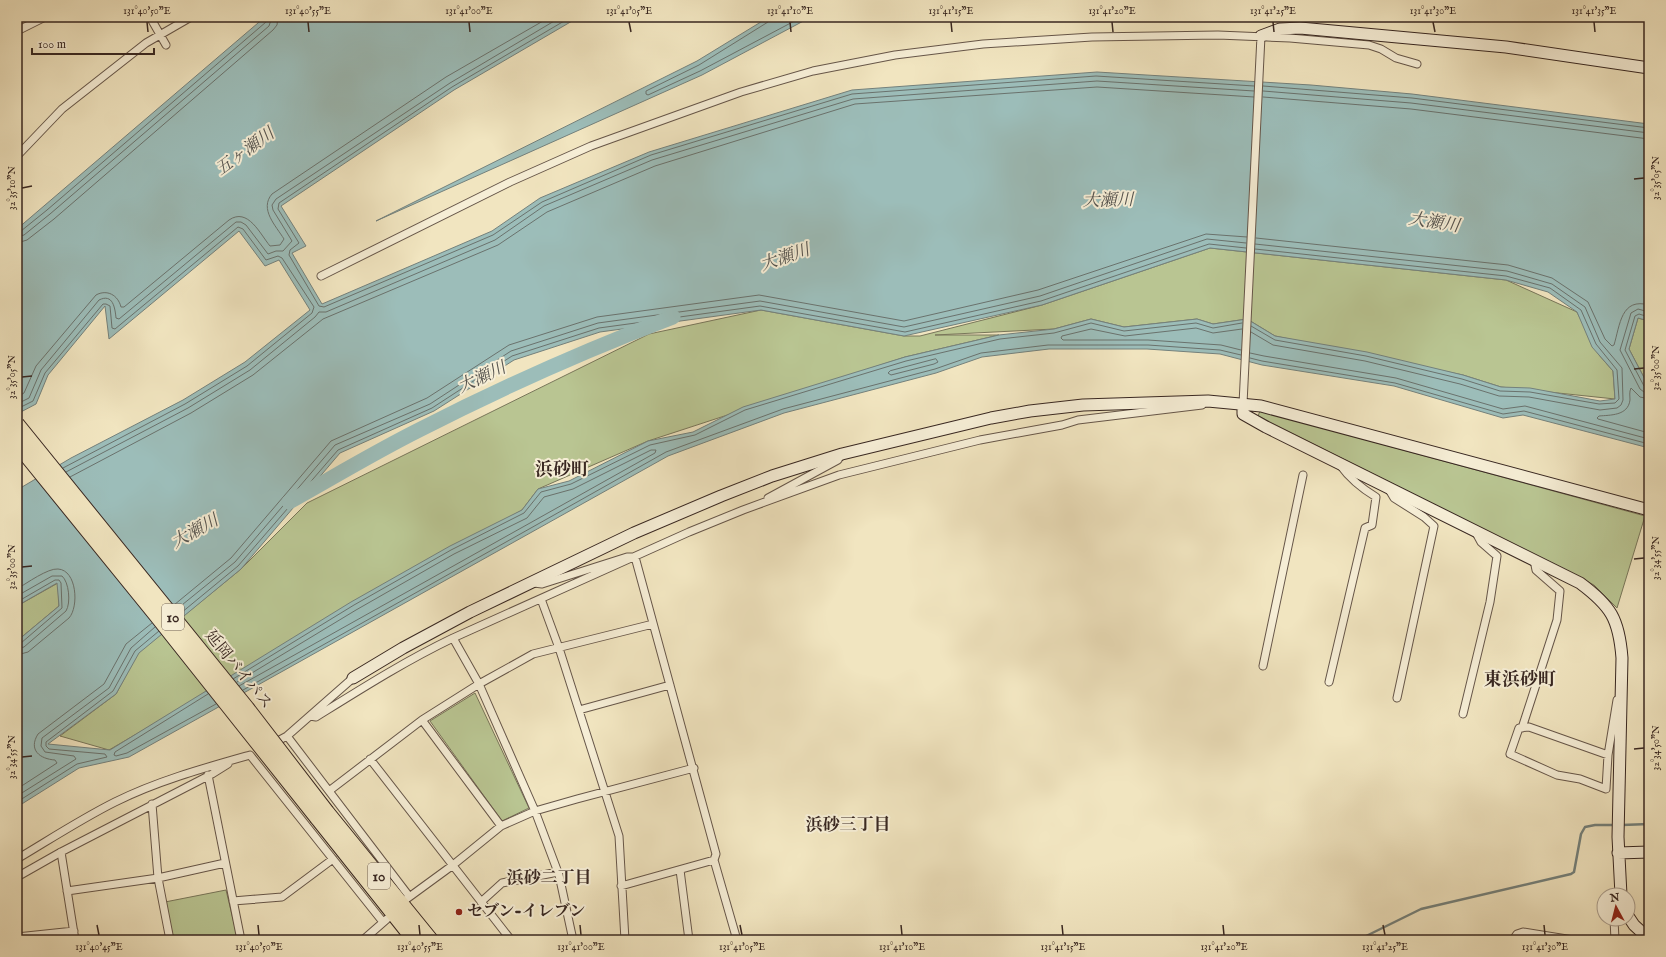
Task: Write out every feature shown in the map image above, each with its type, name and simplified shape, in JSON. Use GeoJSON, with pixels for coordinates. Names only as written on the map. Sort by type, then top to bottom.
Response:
{"type":"FeatureCollection","features":[{"type":"Feature","properties":{"kind":"highway","name":"延岡バイパス"},"geometry":{"type":"LineString","coordinates":[[17,424],[242,702],[322,815]]}},
{"type":"Feature","properties":{"kind":"highway","name":"延岡バイパス"},"geometry":{"type":"LineString","coordinates":[[17,444],[155,614],[322,815],[397,909],[431,940]]}},
{"type":"Feature","properties":{"kind":"highway","name":"延岡バイパス"},"geometry":{"type":"LineString","coordinates":[[397,909],[414,940]]}},
{"type":"Feature","properties":{"kind":"street"},"geometry":{"type":"LineString","coordinates":[[17,31],[44,17]]}},
{"type":"Feature","properties":{"kind":"street"},"geometry":{"type":"LineString","coordinates":[[150,17],[166,45]]}},
{"type":"Feature","properties":{"kind":"street"},"geometry":{"type":"LineString","coordinates":[[17,156],[62,109],[146,43],[191,17]]}},
{"type":"Feature","properties":{"kind":"street"},"geometry":{"type":"LineString","coordinates":[[1260,41],[1280,29],[1300,28],[1506,47],[1649,68]]}},
{"type":"Feature","properties":{"kind":"street"},"geometry":{"type":"LineString","coordinates":[[321,276],[510,182],[591,146],[733,95],[813,71],[895,55],[999,43],[1092,37],[1196,35],[1260,41],[1369,45],[1382,49],[1396,58],[1417,64]]}},
{"type":"Feature","properties":{"kind":"street"},"geometry":{"type":"LineString","coordinates":[[1260,41],[1242,414],[1580,583],[1597,596],[1613,614],[1620,641],[1621,672],[1618,812],[1618,853],[1620,887]]}},
{"type":"Feature","properties":{"kind":"street"},"geometry":{"type":"LineString","coordinates":[[17,878],[61,852],[228,764],[250,755],[287,736],[353,678],[403,648],[470,612],[634,533],[772,476],[842,454],[949,427],[1030,411],[1084,405],[1243,400],[1649,510]]}},
{"type":"Feature","properties":{"kind":"street"},"geometry":{"type":"LineString","coordinates":[[310,716],[316,717],[392,670],[453,638],[689,532],[764,502],[839,475],[980,440],[1062,425],[1078,420],[1200,406],[1208,401]]}},
{"type":"Feature","properties":{"kind":"street"},"geometry":{"type":"LineString","coordinates":[[764,502],[770,496],[838,460],[842,454]]}},
{"type":"Feature","properties":{"kind":"street"},"geometry":{"type":"LineString","coordinates":[[1330,682],[1365,528],[1372,525],[1376,497],[1363,490],[1348,477],[1340,464]]}},
{"type":"Feature","properties":{"kind":"street"},"geometry":{"type":"LineString","coordinates":[[1263,666],[1303,475]]}},
{"type":"Feature","properties":{"kind":"street"},"geometry":{"type":"LineString","coordinates":[[1388,488],[1394,498],[1424,517],[1434,526],[1397,698]]}},
{"type":"Feature","properties":{"kind":"street"},"geometry":{"type":"LineString","coordinates":[[1463,714],[1490,602],[1497,556],[1481,542],[1475,531]]}},
{"type":"Feature","properties":{"kind":"street"},"geometry":{"type":"LineString","coordinates":[[532,582],[542,584],[627,557],[635,557]]}},
{"type":"Feature","properties":{"kind":"street"},"geometry":{"type":"LineString","coordinates":[[635,557],[694,768],[716,854],[714,860],[737,940]]}},
{"type":"Feature","properties":{"kind":"street"},"geometry":{"type":"LineString","coordinates":[[1522,728],[1557,620],[1560,591],[1536,570],[1534,560]]}},
{"type":"Feature","properties":{"kind":"street"},"geometry":{"type":"LineString","coordinates":[[541,599],[560,648],[619,836],[625,940]]}},
{"type":"Feature","properties":{"kind":"street"},"geometry":{"type":"LineString","coordinates":[[329,791],[422,720],[479,684],[533,654],[653,624]]}},
{"type":"Feature","properties":{"kind":"street"},"geometry":{"type":"LineString","coordinates":[[453,638],[479,684],[535,811],[558,872],[573,940]]}},
{"type":"Feature","properties":{"kind":"street"},"geometry":{"type":"LineString","coordinates":[[1608,755],[1529,727],[1519,728],[1510,754],[1557,775],[1580,779],[1606,789],[1608,755],[1621,672]]}},
{"type":"Feature","properties":{"kind":"street"},"geometry":{"type":"LineString","coordinates":[[579,710],[670,685]]}},
{"type":"Feature","properties":{"kind":"street"},"geometry":{"type":"LineString","coordinates":[[422,720],[501,826]]}},
{"type":"Feature","properties":{"kind":"street"},"geometry":{"type":"LineString","coordinates":[[287,736],[329,791],[397,909]]}},
{"type":"Feature","properties":{"kind":"street"},"geometry":{"type":"LineString","coordinates":[[250,755],[333,859],[397,909]]}},
{"type":"Feature","properties":{"kind":"street"},"geometry":{"type":"LineString","coordinates":[[17,859],[114,803],[147,788],[201,769],[250,755]]}},
{"type":"Feature","properties":{"kind":"street"},"geometry":{"type":"LineString","coordinates":[[370,759],[511,940]]}},
{"type":"Feature","properties":{"kind":"street"},"geometry":{"type":"LineString","coordinates":[[363,940],[397,909],[501,826],[535,811],[694,768]]}},
{"type":"Feature","properties":{"kind":"street"},"geometry":{"type":"LineString","coordinates":[[208,775],[241,940]]}},
{"type":"Feature","properties":{"kind":"street"},"geometry":{"type":"LineString","coordinates":[[152,804],[158,878],[170,940]]}},
{"type":"Feature","properties":{"kind":"street"},"geometry":{"type":"LineString","coordinates":[[61,852],[75,940]]}},
{"type":"Feature","properties":{"kind":"street"},"geometry":{"type":"LineString","coordinates":[[1618,853],[1649,852]]}},
{"type":"Feature","properties":{"kind":"street"},"geometry":{"type":"LineString","coordinates":[[233,901],[282,897],[333,859]]}},
{"type":"Feature","properties":{"kind":"street"},"geometry":{"type":"LineString","coordinates":[[621,886],[714,860]]}},
{"type":"Feature","properties":{"kind":"street"},"geometry":{"type":"LineString","coordinates":[[67,891],[158,878],[225,863]]}},
{"type":"Feature","properties":{"kind":"street"},"geometry":{"type":"LineString","coordinates":[[680,870],[689,940]]}},
{"type":"Feature","properties":{"kind":"street"},"geometry":{"type":"LineString","coordinates":[[481,902],[502,883],[558,872]]}},
{"type":"Feature","properties":{"kind":"street"},"geometry":{"type":"LineString","coordinates":[[1614,927],[1615,940]]}},
{"type":"Feature","properties":{"kind":"street"},"geometry":{"type":"LineString","coordinates":[[1636,927],[1649,939]]}},
{"type":"Feature","properties":{"kind":"street"},"geometry":{"type":"LineString","coordinates":[[17,937],[74,931]]}},
{"type":"Feature","properties":{"kind":"street"},"geometry":{"type":"LineString","coordinates":[[1513,940],[1517,934],[1523,932],[1546,938],[1573,940]]}},
{"type":"Feature","properties":{"kind":"green space"},"geometry":{"type":"Polygon","coordinates":[[[1210,248],[1506,280],[1577,312],[1599,355],[1613,371],[1615,399],[1501,387],[1463,375],[1275,336],[1247,319],[1213,324],[1197,319],[1124,327],[1091,319],[1054,329],[935,335],[999,335],[905,357],[648,441],[538,489],[522,510],[109,750],[60,736],[116,694],[138,653],[241,569],[307,503],[649,334],[761,310],[904,336],[920,336],[1042,305],[1210,248]]]}},
{"type":"Feature","properties":{"kind":"green space"},"geometry":{"type":"Polygon","coordinates":[[[1638,318],[1649,321],[1649,387],[1629,349],[1638,318]]]}},
{"type":"Feature","properties":{"kind":"green space"},"geometry":{"type":"Polygon","coordinates":[[[1260,411],[1645,516],[1617,608],[1594,585],[1258,416],[1260,411]]]}},
{"type":"Feature","properties":{"kind":"green space"},"geometry":{"type":"Polygon","coordinates":[[[58,583],[59,606],[17,641],[17,606],[58,583]]]}},
{"type":"Feature","properties":{"kind":"green space"},"geometry":{"type":"Polygon","coordinates":[[[475,693],[529,808],[502,821],[430,721],[475,693]]]}},
{"type":"Feature","properties":{"kind":"green space"},"geometry":{"type":"Polygon","coordinates":[[[226,890],[238,940],[174,940],[165,902],[226,890]]]}},
{"type":"Feature","properties":{"kind":"water","name":"五ヶ瀬川"},"geometry":{"type":"Polygon","coordinates":[[[265,17],[579,17],[454,90],[281,206],[306,246],[292,253],[322,304],[492,231],[540,198],[649,152],[852,90],[1097,72],[1311,85],[1412,94],[1649,124],[1649,321],[1638,318],[1629,349],[1649,387],[1649,448],[1523,415],[1503,418],[1394,386],[1262,365],[1220,354],[1147,349],[1049,349],[982,357],[936,373],[784,413],[668,456],[129,757],[79,768],[17,807],[17,641],[59,606],[57,583],[17,606],[17,490],[71,458],[183,400],[245,362],[310,310],[279,260],[265,266],[239,231],[109,339],[105,306],[48,375],[36,404],[17,414],[17,229],[265,17]],[[1210,248],[1042,305],[904,336],[761,310],[600,332],[514,360],[434,411],[340,453],[241,569],[139,653],[116,694],[48,744],[110,750],[351,602],[450,546],[522,510],[538,489],[569,481],[648,441],[693,432],[743,407],[905,357],[999,335],[1054,329],[1091,319],[1124,327],[1197,319],[1213,324],[1247,319],[1275,336],[1367,352],[1463,375],[1501,387],[1530,388],[1600,401],[1615,399],[1613,371],[1592,347],[1577,312],[1548,292],[1506,280],[1210,248]]]}},
{"type":"Feature","properties":{"kind":"water"},"geometry":{"type":"Polygon","coordinates":[[[769,17],[811,17],[702,75],[376,221],[697,61],[769,17]]]}},
{"type":"Feature","properties":{"kind":"waterway","name":"大瀬川"},"geometry":{"type":"LineString","coordinates":[[289,502],[386,447],[481,399],[576,356],[673,317]]}},
{"type":"Feature","properties":{"kind":"waterway"},"geometry":{"type":"LineString","coordinates":[[1622,825],[1649,824]]}},
{"type":"Feature","properties":{"kind":"waterway"},"geometry":{"type":"LineString","coordinates":[[1358,940],[1421,909],[1571,874],[1574,872],[1581,834],[1585,827],[1595,825],[1615,825]]}},
{"type":"Feature","properties":{"kind":"place","name":"セブン-イレブン"},"geometry":{"type":"Point","coordinates":[459,912]}},
{"type":"Feature","properties":{"kind":"district","name":"浜砂町"},"geometry":{"type":"Point","coordinates":[562,470]}},
{"type":"Feature","properties":{"kind":"district","name":"東浜砂町"},"geometry":{"type":"Point","coordinates":[1520,680]}},
{"type":"Feature","properties":{"kind":"district","name":"浜砂三丁目"},"geometry":{"type":"Point","coordinates":[848,825]}},
{"type":"Feature","properties":{"kind":"district","name":"浜砂二丁目"},"geometry":{"type":"Point","coordinates":[549,878]}}]}
